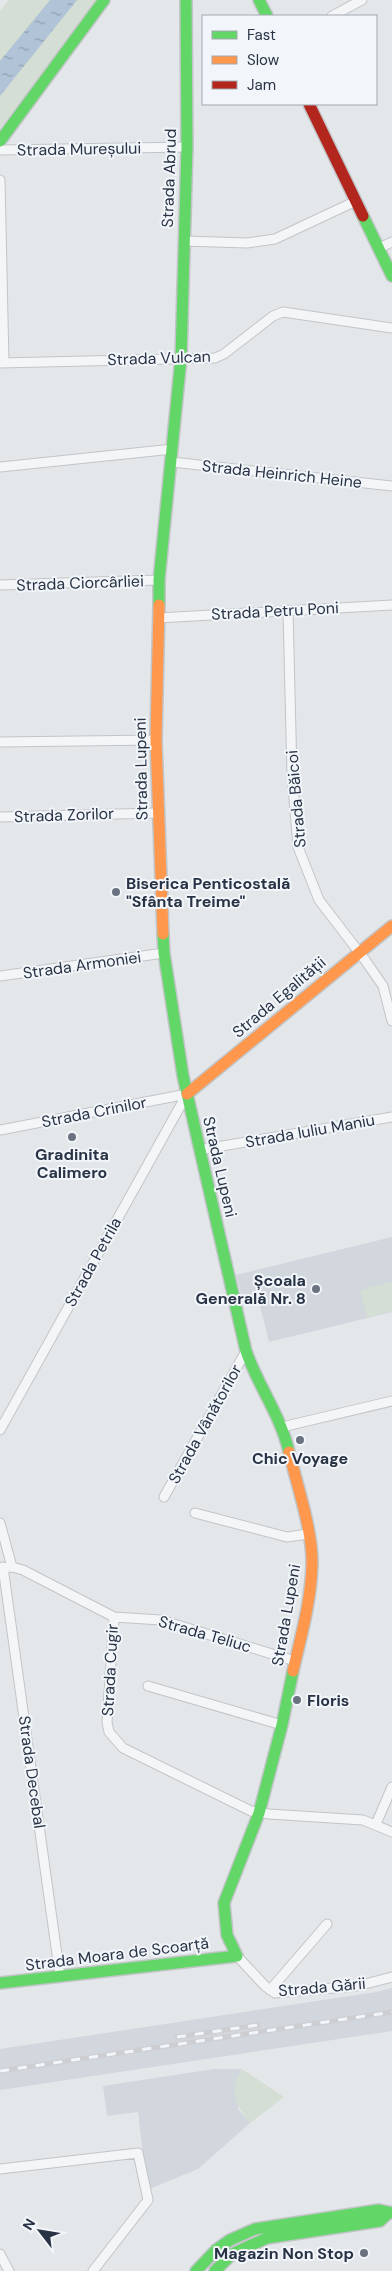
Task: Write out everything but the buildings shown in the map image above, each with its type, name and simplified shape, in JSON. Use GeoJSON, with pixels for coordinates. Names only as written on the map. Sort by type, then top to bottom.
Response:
{"type":"FeatureCollection","features":[{"type":"Feature","properties":{"kind":"street"},"geometry":{"type":"LineString","coordinates":[[0,141],[104,0]]}},
{"type":"Feature","properties":{"kind":"street","name":"Strada Abrud"},"geometry":{"type":"LineString","coordinates":[[181,358],[187,147],[186,0]]}},
{"type":"Feature","properties":{"kind":"street"},"geometry":{"type":"LineString","coordinates":[[259,0],[266,15]]}},
{"type":"Feature","properties":{"kind":"street"},"geometry":{"type":"LineString","coordinates":[[334,15],[362,0]]}},
{"type":"Feature","properties":{"kind":"street"},"geometry":{"type":"LineString","coordinates":[[309,105],[392,276]]}},
{"type":"Feature","properties":{"kind":"street","name":"Strada Mureșului"},"geometry":{"type":"LineString","coordinates":[[0,150],[187,147]]}},
{"type":"Feature","properties":{"kind":"street"},"geometry":{"type":"LineString","coordinates":[[0,180],[2,363]]}},
{"type":"Feature","properties":{"kind":"street"},"geometry":{"type":"LineString","coordinates":[[184,241],[247,243],[275,239],[356,201]]}},
{"type":"Feature","properties":{"kind":"street"},"geometry":{"type":"LineString","coordinates":[[379,248],[392,242]]}},
{"type":"Feature","properties":{"kind":"street","name":"Strada Vulcan"},"geometry":{"type":"LineString","coordinates":[[2,363],[215,358],[224,354],[273,316],[283,312],[392,328]]}},
{"type":"Feature","properties":{"kind":"street","name":"Strada Lupeni"},"geometry":{"type":"LineString","coordinates":[[181,358],[159,580],[156,740],[157,813],[164,953],[187,1094],[246,1351],[255,1376],[282,1427],[290,1453],[308,1534],[312,1563],[312,1576],[282,1725],[259,1813],[224,1903],[227,1935],[237,1956]]}},
{"type":"Feature","properties":{"kind":"street"},"geometry":{"type":"LineString","coordinates":[[0,466],[173,448]]}},
{"type":"Feature","properties":{"kind":"street","name":"Strada Heinrich Heine"},"geometry":{"type":"LineString","coordinates":[[172,462],[392,486]]}},
{"type":"Feature","properties":{"kind":"street","name":"Strada Ciorcârliei"},"geometry":{"type":"LineString","coordinates":[[0,585],[159,580]]}},
{"type":"Feature","properties":{"kind":"street","name":"Strada Petru Poni"},"geometry":{"type":"LineString","coordinates":[[158,618],[392,605]]}},
{"type":"Feature","properties":{"kind":"street","name":"Strada Băicoi"},"geometry":{"type":"LineString","coordinates":[[288,610],[292,775],[298,848],[318,900],[359,952],[382,986],[392,1021]]}},
{"type":"Feature","properties":{"kind":"street"},"geometry":{"type":"LineString","coordinates":[[0,742],[156,740]]}},
{"type":"Feature","properties":{"kind":"street","name":"Strada Zorilor"},"geometry":{"type":"LineString","coordinates":[[0,817],[157,813]]}},
{"type":"Feature","properties":{"kind":"street","name":"Strada Egalității"},"geometry":{"type":"LineString","coordinates":[[187,1094],[392,926]]}},
{"type":"Feature","properties":{"kind":"street","name":"Strada Armoniei"},"geometry":{"type":"LineString","coordinates":[[0,976],[164,953]]}},
{"type":"Feature","properties":{"kind":"street","name":"Strada Crinilor"},"geometry":{"type":"LineString","coordinates":[[0,1130],[187,1094]]}},
{"type":"Feature","properties":{"kind":"street","name":"Strada Petrila"},"geometry":{"type":"LineString","coordinates":[[0,1430],[187,1094]]}},
{"type":"Feature","properties":{"kind":"street","name":"Strada Iuliu Maniu"},"geometry":{"type":"LineString","coordinates":[[199,1150],[392,1117]]}},
{"type":"Feature","properties":{"kind":"street","name":"Strada Vânătorilor"},"geometry":{"type":"LineString","coordinates":[[164,1497],[246,1351]]}},
{"type":"Feature","properties":{"kind":"street"},"geometry":{"type":"LineString","coordinates":[[282,1427],[392,1401]]}},
{"type":"Feature","properties":{"kind":"street"},"geometry":{"type":"LineString","coordinates":[[195,1513],[287,1537],[308,1534]]}},
{"type":"Feature","properties":{"kind":"street","name":"Strada Decebal"},"geometry":{"type":"LineString","coordinates":[[0,1523],[60,1976]]}},
{"type":"Feature","properties":{"kind":"street","name":"Strada Cugir"},"geometry":{"type":"LineString","coordinates":[[5,1567],[30,1572],[114,1617],[107,1722],[109,1732],[115,1740],[133,1754],[259,1813]]}},
{"type":"Feature","properties":{"kind":"street","name":"Strada Teliuc"},"geometry":{"type":"LineString","coordinates":[[114,1617],[161,1620],[295,1661]]}},
{"type":"Feature","properties":{"kind":"street"},"geometry":{"type":"LineString","coordinates":[[148,1686],[282,1725]]}},
{"type":"Feature","properties":{"kind":"street"},"geometry":{"type":"LineString","coordinates":[[376,1824],[392,1787]]}},
{"type":"Feature","properties":{"kind":"street"},"geometry":{"type":"LineString","coordinates":[[259,1813],[363,1820],[392,1832]]}},
{"type":"Feature","properties":{"kind":"street"},"geometry":{"type":"LineString","coordinates":[[270,1990],[327,1924]]}},
{"type":"Feature","properties":{"kind":"street","name":"Strada Moara de Scoarță"},"geometry":{"type":"LineString","coordinates":[[0,1983],[237,1956]]}},
{"type":"Feature","properties":{"kind":"street","name":"Strada Gării"},"geometry":{"type":"LineString","coordinates":[[237,1956],[270,1990],[283,1994],[357,1986],[392,1977]]}},
{"type":"Feature","properties":{"kind":"street"},"geometry":{"type":"LineString","coordinates":[[0,2169],[138,2153],[148,2200],[93,2271]]}},
{"type":"Feature","properties":{"kind":"street"},"geometry":{"type":"LineString","coordinates":[[196,2271],[216,2250],[230,2240],[255,2229],[379,2210],[390,2213]]}},
{"type":"Feature","properties":{"kind":"street"},"geometry":{"type":"LineString","coordinates":[[215,2271],[232,2254],[261,2240],[280,2235],[380,2221],[390,2213]]}},
{"type":"Feature","properties":{"kind":"street"},"geometry":{"type":"LineString","coordinates":[[0,2254],[9,2271]]}},
{"type":"Feature","properties":{"kind":"shaded area"},"geometry":{"type":"Polygon","coordinates":[[[9,0],[98,0],[70,40],[0,128],[0,11],[9,0]]]}},
{"type":"Feature","properties":{"kind":"shaded area","name":"Școala Generală Nr. 8"},"geometry":{"type":"Polygon","coordinates":[[[392,1237],[392,1312],[269,1342],[259,1302],[244,1305],[236,1275],[392,1237]]]}},
{"type":"Feature","properties":{"kind":"shaded area"},"geometry":{"type":"Polygon","coordinates":[[[392,1282],[392,1311],[367,1318],[360,1290],[392,1282]]]}},
{"type":"Feature","properties":{"kind":"shaded area"},"geometry":{"type":"Polygon","coordinates":[[[392,1988],[392,2031],[0,2090],[0,2049],[392,1988]]]}},
{"type":"Feature","properties":{"kind":"shaded area"},"geometry":{"type":"Polygon","coordinates":[[[214,2069],[242,2069],[240,2071],[238,2109],[250,2123],[198,2169],[147,2190],[138,2112],[107,2116],[103,2086],[214,2069]]]}},
{"type":"Feature","properties":{"kind":"shaded area"},"geometry":{"type":"Polygon","coordinates":[[[242,2069],[284,2097],[250,2123],[241,2110],[236,2098],[235,2084],[242,2069]]]}},
{"type":"Feature","properties":{"kind":"water"},"geometry":{"type":"Polygon","coordinates":[[[50,0],[77,0],[0,96],[0,61],[50,0]]]}},
{"type":"Feature","properties":{"kind":"railway"},"geometry":{"type":"LineString","coordinates":[[0,2071],[392,2012]]}},
{"type":"Feature","properties":{"kind":"railway"},"geometry":{"type":"LineString","coordinates":[[177,2037],[258,2025]]}},
{"type":"Feature","properties":{"kind":"traffic: fast"},"geometry":{"type":"LineString","coordinates":[[0,141],[104,0]]}},
{"type":"Feature","properties":{"kind":"traffic: fast"},"geometry":{"type":"LineString","coordinates":[[159,605],[159,580],[181,358],[187,147],[186,0]]}},
{"type":"Feature","properties":{"kind":"traffic: fast"},"geometry":{"type":"LineString","coordinates":[[259,0],[266,15]]}},
{"type":"Feature","properties":{"kind":"traffic: fast"},"geometry":{"type":"LineString","coordinates":[[363,216],[392,276]]}},
{"type":"Feature","properties":{"kind":"traffic: fast"},"geometry":{"type":"LineString","coordinates":[[163,934],[164,953],[183,1076],[246,1351],[281,1426],[289,1452]]}},
{"type":"Feature","properties":{"kind":"traffic: fast"},"geometry":{"type":"LineString","coordinates":[[0,1983],[237,1956],[227,1935],[224,1903],[259,1813],[282,1725],[293,1671]]}},
{"type":"Feature","properties":{"kind":"traffic: fast"},"geometry":{"type":"LineString","coordinates":[[196,2271],[216,2250],[230,2240],[255,2229],[379,2210],[392,2213]]}},
{"type":"Feature","properties":{"kind":"traffic: fast"},"geometry":{"type":"LineString","coordinates":[[215,2271],[232,2254],[267,2238],[380,2221],[388,2213]]}},
{"type":"Feature","properties":{"kind":"traffic: slow"},"geometry":{"type":"LineString","coordinates":[[159,605],[156,740],[163,934]]}},
{"type":"Feature","properties":{"kind":"traffic: slow"},"geometry":{"type":"LineString","coordinates":[[187,1094],[392,926]]}},
{"type":"Feature","properties":{"kind":"traffic: slow"},"geometry":{"type":"LineString","coordinates":[[289,1452],[307,1523],[312,1552],[308,1605],[293,1671]]}},
{"type":"Feature","properties":{"kind":"traffic: jam"},"geometry":{"type":"LineString","coordinates":[[309,105],[363,216]]}},
{"type":"Feature","properties":{"kind":"place","name":"Biserica Penticostală \"Sfânta Treime\""},"geometry":{"type":"Point","coordinates":[116,892]}},
{"type":"Feature","properties":{"kind":"place","name":"Gradinita Calimero"},"geometry":{"type":"Point","coordinates":[72,1137]}},
{"type":"Feature","properties":{"kind":"place","name":"Școala Generală Nr. 8"},"geometry":{"type":"Point","coordinates":[316,1289]}},
{"type":"Feature","properties":{"kind":"place","name":"Chic Voyage"},"geometry":{"type":"Point","coordinates":[300,1440]}},
{"type":"Feature","properties":{"kind":"place","name":"Floris"},"geometry":{"type":"Point","coordinates":[297,1700]}},
{"type":"Feature","properties":{"kind":"place","name":"Magazin Non Stop"},"geometry":{"type":"Point","coordinates":[364,2253]}}]}
